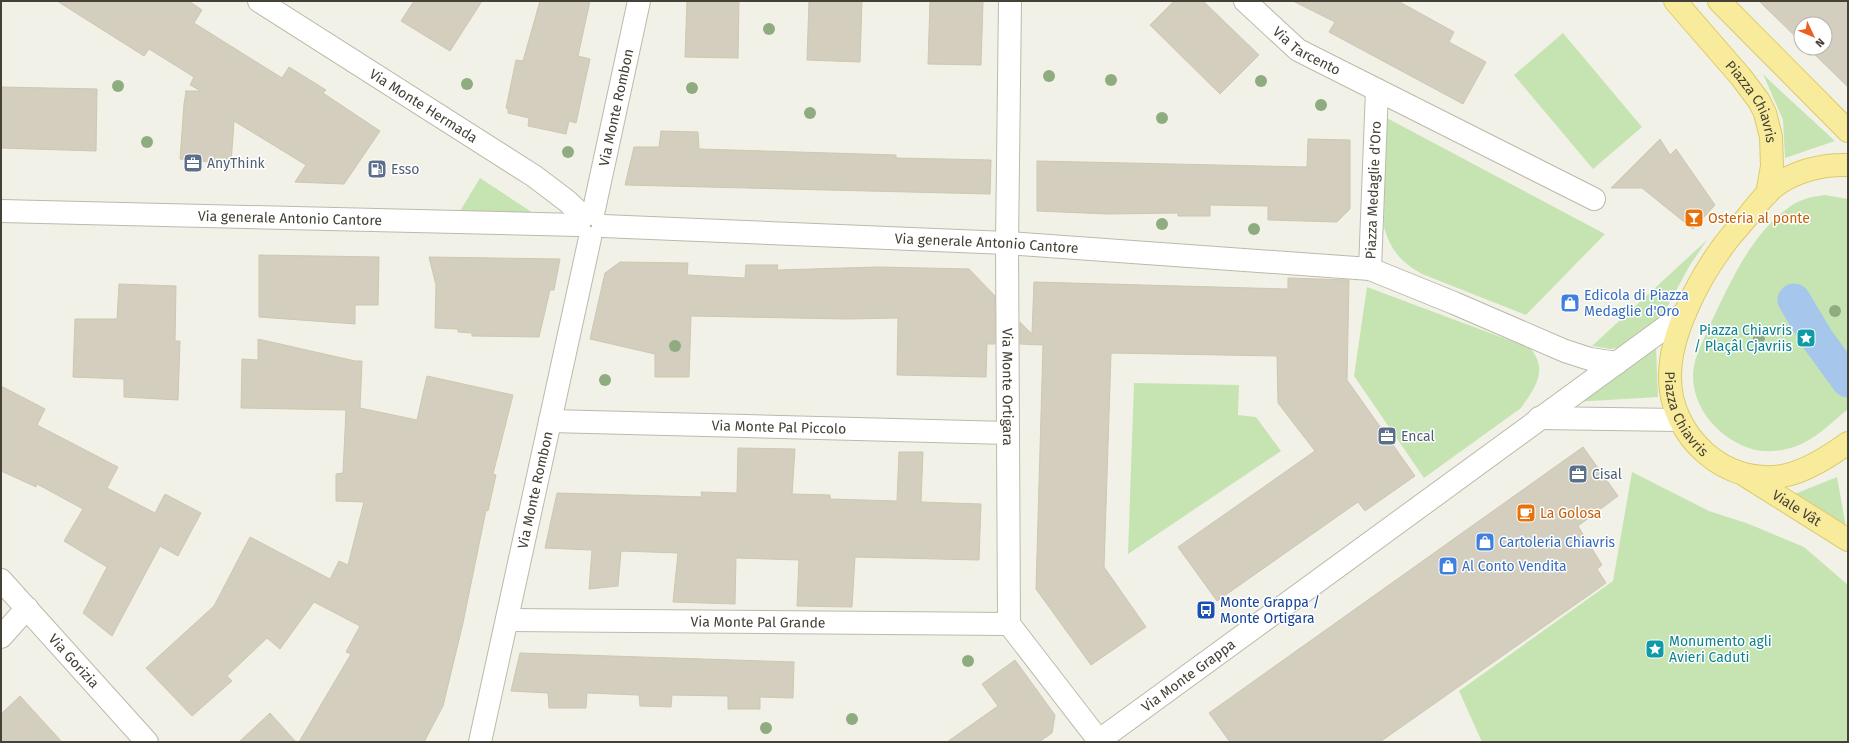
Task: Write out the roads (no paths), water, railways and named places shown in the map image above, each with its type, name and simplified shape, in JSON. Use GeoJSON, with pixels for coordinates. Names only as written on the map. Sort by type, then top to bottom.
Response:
{"type":"FeatureCollection","features":[{"type":"Feature","properties":{"kind":"main road","name":"Piazza Chiavris"},"geometry":{"type":"LineString","coordinates":[[1675,1],[1752,91],[1765,113],[1771,137],[1772,166],[1767,194]]}},
{"type":"Feature","properties":{"kind":"main road"},"geometry":{"type":"LineString","coordinates":[[1719,1],[1848,131]]}},
{"type":"Feature","properties":{"kind":"main road","name":"Piazza Chiavris"},"geometry":{"type":"LineString","coordinates":[[1848,165],[1833,165],[1803,172],[1790,177],[1767,194],[1722,248],[1706,272],[1686,313],[1674,346],[1670,376],[1674,405],[1685,432],[1708,455],[1728,468],[1746,476],[1760,477],[1786,475],[1848,450]]}},
{"type":"Feature","properties":{"kind":"main road","name":"Viale Vât"},"geometry":{"type":"LineString","coordinates":[[1746,476],[1848,540]]}},
{"type":"Feature","properties":{"kind":"street","name":"Via Monte Hermada"},"geometry":{"type":"LineString","coordinates":[[259,1],[534,176],[567,201],[590,224]]}},
{"type":"Feature","properties":{"kind":"street","name":"Via Monte Rombon"},"geometry":{"type":"LineString","coordinates":[[480,742],[550,422],[590,224],[639,1]]}},
{"type":"Feature","properties":{"kind":"street","name":"Via Monte Ortigara"},"geometry":{"type":"LineString","coordinates":[[1009,624],[1007,244],[1010,1]]}},
{"type":"Feature","properties":{"kind":"street","name":"Via Tarcento"},"geometry":{"type":"LineString","coordinates":[[1245,1],[1298,50],[1377,90]]}},
{"type":"Feature","properties":{"kind":"street"},"geometry":{"type":"LineString","coordinates":[[1377,90],[1594,199]]}},
{"type":"Feature","properties":{"kind":"street","name":"Piazza Medaglie d'Oro"},"geometry":{"type":"LineString","coordinates":[[1377,90],[1370,269],[1565,351],[1590,359],[1617,363]]}},
{"type":"Feature","properties":{"kind":"street","name":"Via generale Antonio Cantore"},"geometry":{"type":"LineString","coordinates":[[1,210],[590,224],[1007,244],[1370,269]]}},
{"type":"Feature","properties":{"kind":"street"},"geometry":{"type":"LineString","coordinates":[[1539,418],[1686,313]]}},
{"type":"Feature","properties":{"kind":"street"},"geometry":{"type":"LineString","coordinates":[[1539,418],[1679,420]]}},
{"type":"Feature","properties":{"kind":"street","name":"Via Monte Grappa"},"geometry":{"type":"LineString","coordinates":[[1099,741],[1539,418]]}},
{"type":"Feature","properties":{"kind":"street","name":"Via Monte Pal Piccolo"},"geometry":{"type":"LineString","coordinates":[[550,422],[1008,433]]}},
{"type":"Feature","properties":{"kind":"street","name":"Via Gorizia"},"geometry":{"type":"LineString","coordinates":[[1,580],[147,742]]}},
{"type":"Feature","properties":{"kind":"street"},"geometry":{"type":"LineString","coordinates":[[1,637],[27,608]]}},
{"type":"Feature","properties":{"kind":"street","name":"Via Monte Pal Grande"},"geometry":{"type":"LineString","coordinates":[[507,620],[1009,624]]}},
{"type":"Feature","properties":{"kind":"street"},"geometry":{"type":"LineString","coordinates":[[1009,624],[1099,741]]}},
{"type":"Feature","properties":{"kind":"waterway"},"geometry":{"type":"LineString","coordinates":[[1794,300],[1818,340],[1848,381]]}},
{"type":"Feature","properties":{"kind":"place","name":"AnyThink"},"geometry":{"type":"Point","coordinates":[193,163]}},
{"type":"Feature","properties":{"kind":"place","name":"Esso"},"geometry":{"type":"Point","coordinates":[377,169]}},
{"type":"Feature","properties":{"kind":"place","name":"Osteria al ponte"},"geometry":{"type":"Point","coordinates":[1694,218]}},
{"type":"Feature","properties":{"kind":"place","name":"Edicola di Piazza Medaglie d'Oro"},"geometry":{"type":"Point","coordinates":[1570,303]}},
{"type":"Feature","properties":{"kind":"place","name":"Piazza Chiavris / Plaçâl Cjavriis"},"geometry":{"type":"Point","coordinates":[1806,338]}},
{"type":"Feature","properties":{"kind":"place","name":"Encal"},"geometry":{"type":"Point","coordinates":[1387,436]}},
{"type":"Feature","properties":{"kind":"place","name":"Cisal"},"geometry":{"type":"Point","coordinates":[1578,474]}},
{"type":"Feature","properties":{"kind":"place","name":"La Golosa"},"geometry":{"type":"Point","coordinates":[1526,513]}},
{"type":"Feature","properties":{"kind":"place","name":"Cartoleria Chiavris"},"geometry":{"type":"Point","coordinates":[1485,542]}},
{"type":"Feature","properties":{"kind":"place","name":"Al Conto Vendita"},"geometry":{"type":"Point","coordinates":[1448,566]}},
{"type":"Feature","properties":{"kind":"place","name":"Monte Grappa / Monte Ortigara"},"geometry":{"type":"Point","coordinates":[1206,610]}},
{"type":"Feature","properties":{"kind":"place","name":"Monumento agli Avieri Caduti"},"geometry":{"type":"Point","coordinates":[1655,649]}}]}
